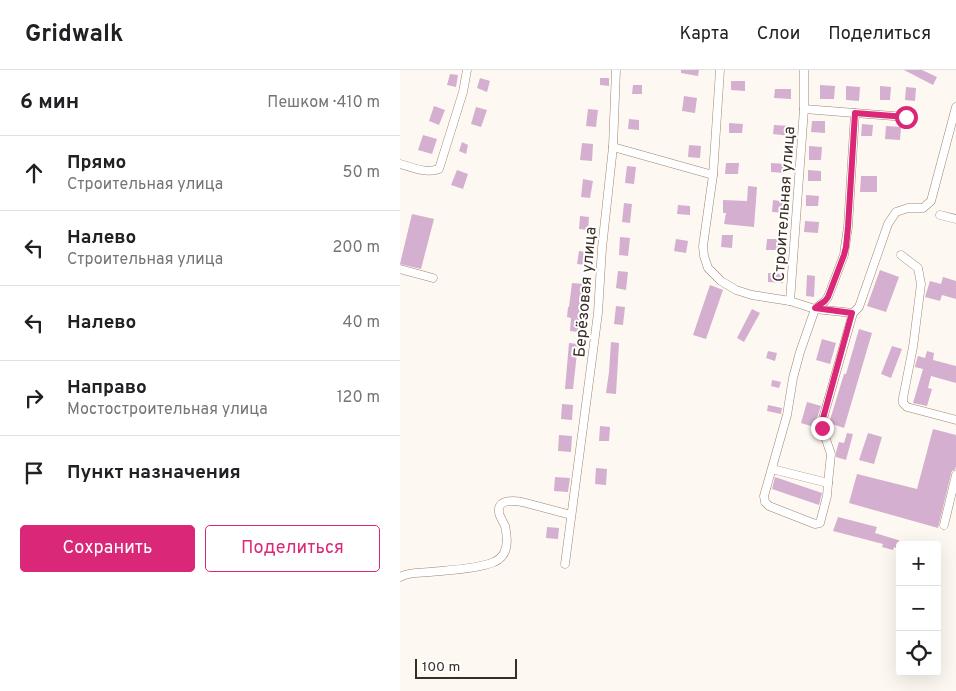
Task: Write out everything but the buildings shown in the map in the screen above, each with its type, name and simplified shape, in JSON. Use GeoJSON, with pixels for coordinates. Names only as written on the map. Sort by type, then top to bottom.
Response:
{"type":"FeatureCollection","features":[{"type":"Feature","properties":{"kind":"street"},"geometry":{"type":"LineString","coordinates":[[400,164],[426,171],[439,169],[463,92],[467,70]]}},
{"type":"Feature","properties":{"kind":"street","name":"Берёзовая улица"},"geometry":{"type":"LineString","coordinates":[[565,564],[596,331],[602,248],[613,147],[616,70]]}},
{"type":"Feature","properties":{"kind":"street"},"geometry":{"type":"LineString","coordinates":[[720,70],[713,175],[704,246],[704,256],[708,268],[721,281],[736,290],[815,308],[852,313]]}},
{"type":"Feature","properties":{"kind":"street","name":"Строительная улица"},"geometry":{"type":"LineString","coordinates":[[790,301],[804,109],[804,70]]}},
{"type":"Feature","properties":{"kind":"street"},"geometry":{"type":"LineString","coordinates":[[855,113],[848,227],[844,255],[828,297],[815,308],[800,352],[793,378],[787,415],[764,496],[765,502],[769,506],[815,524],[820,522],[827,496],[831,454],[822,428],[822,422],[852,313],[859,307],[888,224],[896,212],[908,208],[923,208],[931,201],[956,107]]}},
{"type":"Feature","properties":{"kind":"street","name":"Строительная улица"},"geometry":{"type":"LineString","coordinates":[[804,109],[906,117]]}},
{"type":"Feature","properties":{"kind":"street"},"geometry":{"type":"LineString","coordinates":[[613,147],[713,175]]}},
{"type":"Feature","properties":{"kind":"street"},"geometry":{"type":"LineString","coordinates":[[940,215],[956,219]]}},
{"type":"Feature","properties":{"kind":"street"},"geometry":{"type":"LineString","coordinates":[[901,255],[918,268],[921,284],[913,347],[903,398],[904,403],[907,408],[956,420]]}},
{"type":"Feature","properties":{"kind":"street"},"geometry":{"type":"LineString","coordinates":[[400,269],[433,278]]}},
{"type":"Feature","properties":{"kind":"street"},"geometry":{"type":"LineString","coordinates":[[772,469],[828,483]]}},
{"type":"Feature","properties":{"kind":"street"},"geometry":{"type":"LineString","coordinates":[[944,525],[956,475]]}},
{"type":"Feature","properties":{"kind":"street"},"geometry":{"type":"LineString","coordinates":[[400,577],[412,573],[480,566],[500,559],[507,548],[505,526],[499,512],[500,506],[504,502],[516,500],[571,515]]}},
{"type":"Feature","properties":{"kind":"route"},"geometry":{"type":"LineString","coordinates":[[822,428],[822,422],[852,313],[815,308],[828,297],[846,247],[855,113],[906,117]]}}]}
